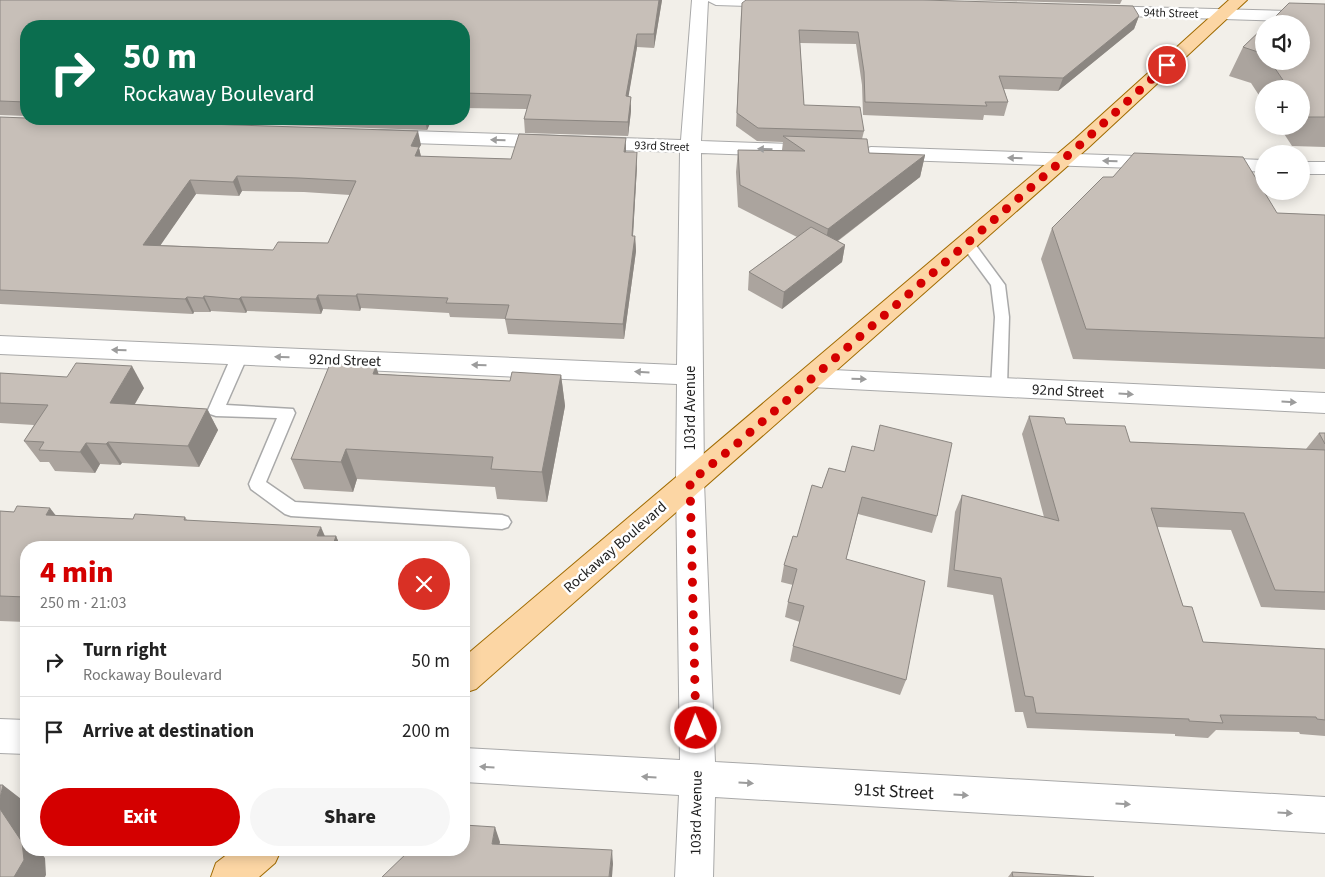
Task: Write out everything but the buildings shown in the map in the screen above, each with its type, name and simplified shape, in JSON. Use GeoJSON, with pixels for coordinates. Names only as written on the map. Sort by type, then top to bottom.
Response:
{"type":"FeatureCollection","features":[{"type":"Feature","properties":{"kind":"main road","name":"Rockaway Boulevard"},"geometry":{"type":"LineString","coordinates":[[470,673],[1064,159],[1239,0]]}},
{"type":"Feature","properties":{"kind":"main road"},"geometry":{"type":"LineString","coordinates":[[230,877],[255,856]]}},
{"type":"Feature","properties":{"kind":"street","name":"103rd Avenue"},"geometry":{"type":"LineString","coordinates":[[694,877],[698,780],[690,482],[690,147],[700,0]]}},
{"type":"Feature","properties":{"kind":"street"},"geometry":{"type":"LineString","coordinates":[[716,0],[799,2]]}},
{"type":"Feature","properties":{"kind":"street","name":"94th Street"},"geometry":{"type":"LineString","coordinates":[[1086,10],[1325,17]]}},
{"type":"Feature","properties":{"kind":"street","name":"93rd Street"},"geometry":{"type":"LineString","coordinates":[[365,136],[1255,166]]}},
{"type":"Feature","properties":{"kind":"street"},"geometry":{"type":"LineString","coordinates":[[1310,168],[1325,168]]}},
{"type":"Feature","properties":{"kind":"street","name":"92nd Street"},"geometry":{"type":"LineString","coordinates":[[0,345],[690,374]]}},
{"type":"Feature","properties":{"kind":"street","name":"92nd Street"},"geometry":{"type":"LineString","coordinates":[[811,378],[1325,403]]}},
{"type":"Feature","properties":{"kind":"street"},"geometry":{"type":"LineString","coordinates":[[0,736],[20,737]]}},
{"type":"Feature","properties":{"kind":"street","name":"91st Street"},"geometry":{"type":"LineString","coordinates":[[470,765],[1325,815]]}},
{"type":"Feature","properties":{"kind":"lane"},"geometry":{"type":"LineString","coordinates":[[967,243],[998,285],[1002,317],[999,387]]}},
{"type":"Feature","properties":{"kind":"lane"},"geometry":{"type":"LineString","coordinates":[[240,355],[216,410],[287,412],[257,484],[291,509],[502,522]]}},
{"type":"Feature","properties":{"kind":"route"},"geometry":{"type":"LineString","coordinates":[[696,728],[690,482],[732,448],[1064,159],[1167,65]]}}]}
